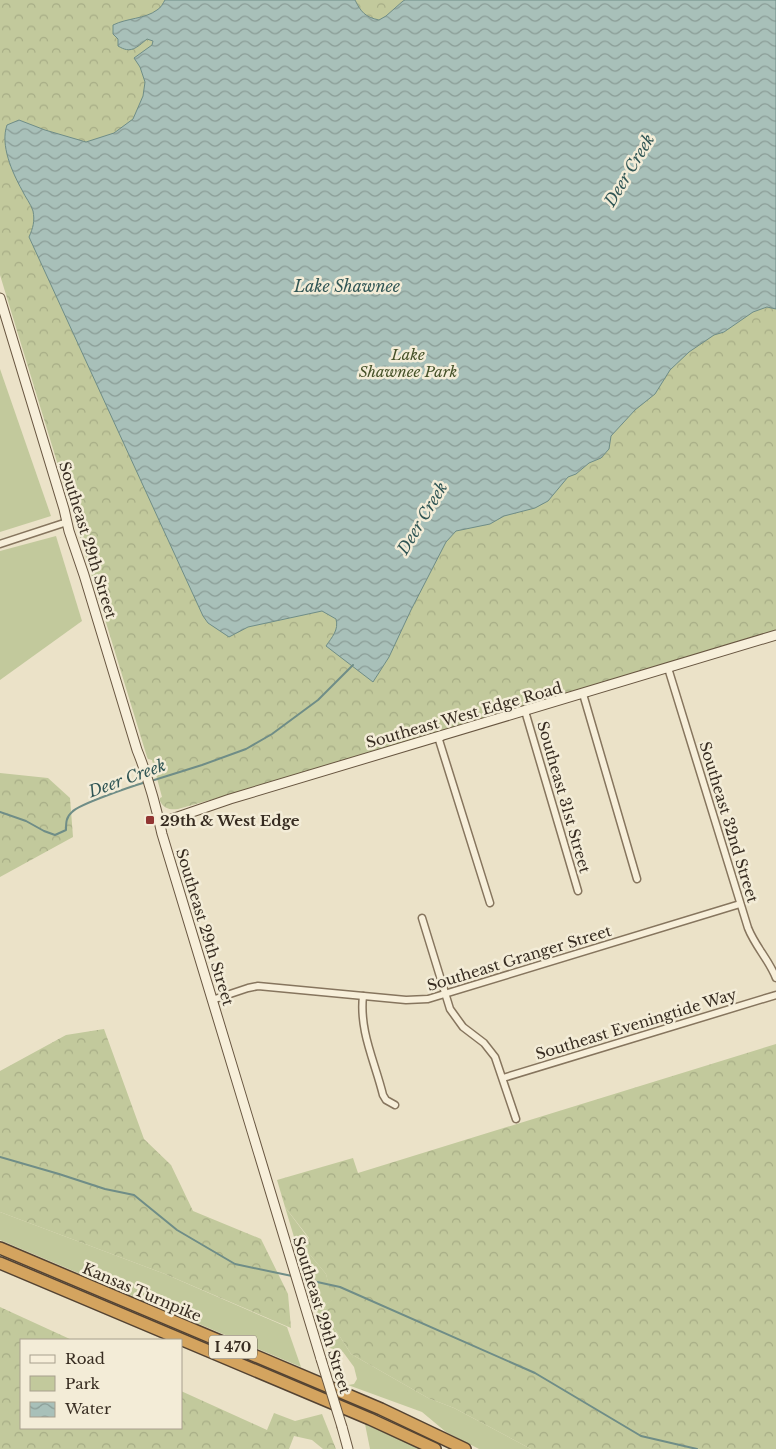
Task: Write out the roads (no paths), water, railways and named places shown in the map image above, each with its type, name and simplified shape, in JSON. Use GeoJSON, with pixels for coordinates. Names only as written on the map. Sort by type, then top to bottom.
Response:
{"type":"FeatureCollection","features":[{"type":"Feature","properties":{"kind":"highway","name":"Kansas Turnpike"},"geometry":{"type":"LineString","coordinates":[[0,1248],[372,1406],[465,1449]]}},
{"type":"Feature","properties":{"kind":"highway","name":"Kansas Turnpike"},"geometry":{"type":"LineString","coordinates":[[0,1264],[179,1339]]}},
{"type":"Feature","properties":{"kind":"highway","name":"Kansas Turnpike"},"geometry":{"type":"LineString","coordinates":[[182,1340],[370,1419],[435,1449]]}},
{"type":"Feature","properties":{"kind":"main road","name":"Southeast 29th Street"},"geometry":{"type":"LineString","coordinates":[[0,298],[348,1449]]}},
{"type":"Feature","properties":{"kind":"main road","name":"Southeast West Edge Road"},"geometry":{"type":"LineString","coordinates":[[160,823],[230,798],[776,635]]}},
{"type":"Feature","properties":{"kind":"street"},"geometry":{"type":"LineString","coordinates":[[0,544],[67,522]]}},
{"type":"Feature","properties":{"kind":"street","name":"Southeast 32nd Street"},"geometry":{"type":"LineString","coordinates":[[668,668],[740,904],[751,934],[776,978]]}},
{"type":"Feature","properties":{"kind":"street"},"geometry":{"type":"LineString","coordinates":[[583,694],[637,879]]}},
{"type":"Feature","properties":{"kind":"street","name":"Southeast 31st Street"},"geometry":{"type":"LineString","coordinates":[[526,711],[578,891]]}},
{"type":"Feature","properties":{"kind":"street"},"geometry":{"type":"LineString","coordinates":[[443,735],[439,740],[490,903]]}},
{"type":"Feature","properties":{"kind":"street","name":"Southeast Granger Street"},"geometry":{"type":"LineString","coordinates":[[212,1000],[258,986],[413,1000],[428,999],[740,904]]}},
{"type":"Feature","properties":{"kind":"street"},"geometry":{"type":"LineString","coordinates":[[422,918],[450,1009],[456,1019],[491,1050],[498,1062],[516,1119]]}},
{"type":"Feature","properties":{"kind":"street","name":"Southeast Eveningtide Way"},"geometry":{"type":"LineString","coordinates":[[503,1078],[776,994]]}},
{"type":"Feature","properties":{"kind":"street"},"geometry":{"type":"LineString","coordinates":[[363,996],[362,1013],[365,1035],[383,1095],[386,1100],[395,1105]]}},
{"type":"Feature","properties":{"kind":"water","name":"Lake Shawnee"},"geometry":{"type":"Polygon","coordinates":[[[165,0],[355,0],[364,13],[379,20],[405,0],[776,0],[776,309],[767,307],[753,312],[724,332],[714,335],[689,352],[670,370],[655,394],[635,410],[611,436],[609,449],[601,458],[589,463],[576,474],[568,477],[548,501],[535,508],[504,516],[490,524],[456,531],[446,542],[389,657],[373,682],[326,646],[337,627],[337,623],[336,619],[322,611],[248,627],[229,637],[208,623],[203,616],[29,237],[34,218],[33,211],[14,175],[8,158],[5,141],[7,125],[19,120],[86,142],[114,133],[133,119],[143,96],[145,82],[140,67],[134,58],[152,45],[153,41],[147,39],[133,49],[126,50],[118,46],[118,39],[113,34],[113,25],[152,13],[160,8],[165,0]]]}},
{"type":"Feature","properties":{"kind":"waterway","name":"Deer Creek"},"geometry":{"type":"LineString","coordinates":[[151,781],[246,749],[272,734],[318,700],[353,665]]}},
{"type":"Feature","properties":{"kind":"waterway","name":"Deer Creek"},"geometry":{"type":"LineString","coordinates":[[0,812],[26,821],[55,835],[66,830],[67,818],[85,804],[146,782]]}},
{"type":"Feature","properties":{"kind":"waterway"},"geometry":{"type":"LineString","coordinates":[[0,1157],[105,1189],[134,1195],[177,1230],[235,1264],[292,1276]]}},
{"type":"Feature","properties":{"kind":"waterway"},"geometry":{"type":"LineString","coordinates":[[299,1278],[340,1287],[535,1373],[641,1436],[697,1449]]}},
{"type":"Feature","properties":{"kind":"place","name":"29th & West Edge"},"geometry":{"type":"Point","coordinates":[150,820]}},
{"type":"Feature","properties":{"kind":"park label","name":"Lake Shawnee Park"},"geometry":{"type":"Point","coordinates":[408,362]}}]}
